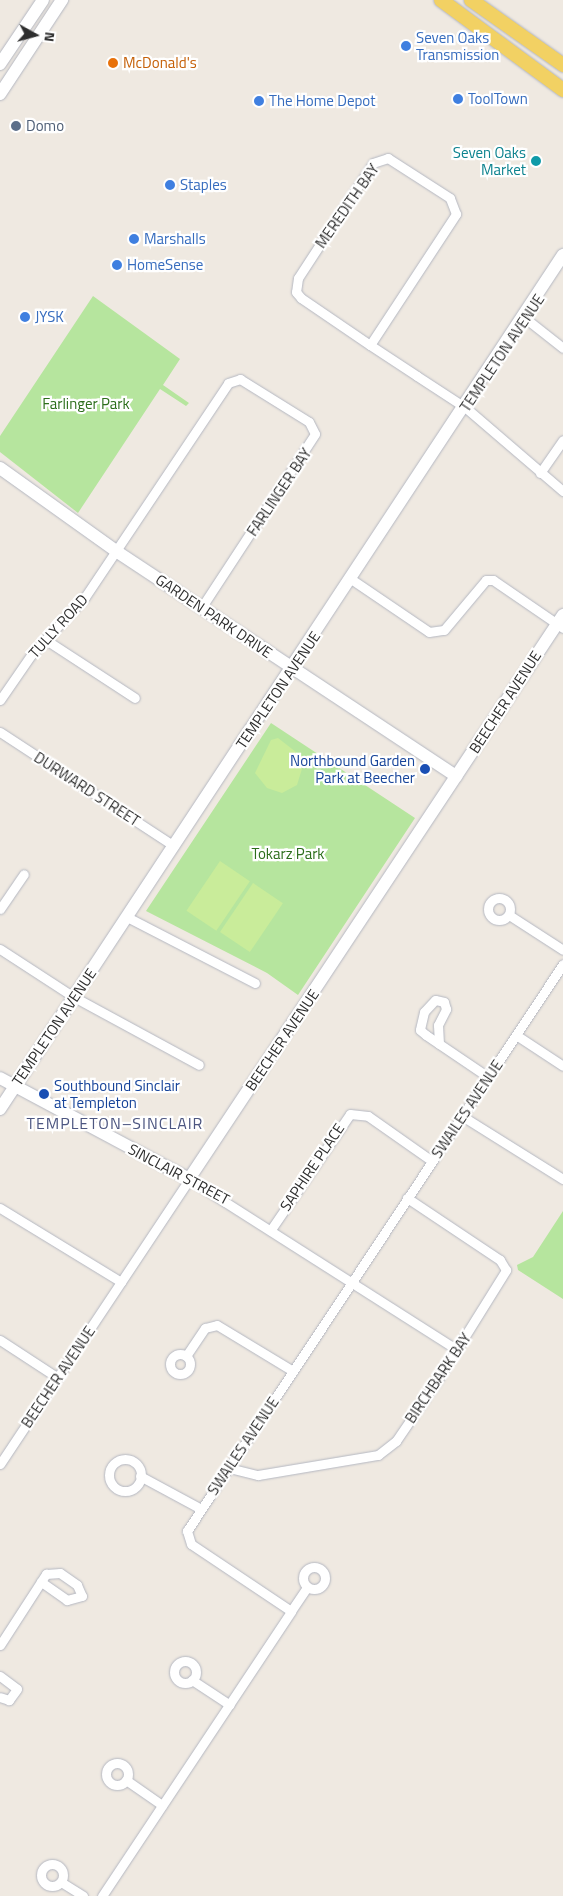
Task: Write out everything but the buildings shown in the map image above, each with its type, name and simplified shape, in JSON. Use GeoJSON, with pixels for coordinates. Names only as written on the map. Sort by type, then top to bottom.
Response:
{"type":"FeatureCollection","features":[{"type":"Feature","properties":{"kind":"main road"},"geometry":{"type":"LineString","coordinates":[[441,0],[563,90]]}},
{"type":"Feature","properties":{"kind":"main road"},"geometry":{"type":"LineString","coordinates":[[471,0],[563,65]]}},
{"type":"Feature","properties":{"kind":"street"},"geometry":{"type":"LineString","coordinates":[[0,64],[43,0]]}},
{"type":"Feature","properties":{"kind":"street"},"geometry":{"type":"LineString","coordinates":[[0,94],[62,0]]}},
{"type":"Feature","properties":{"kind":"street","name":"MEREDITH BAY"},"geometry":{"type":"LineString","coordinates":[[370,345],[456,214],[450,198],[388,158],[373,163],[295,283],[301,298],[370,345],[466,408],[563,491]]}},
{"type":"Feature","properties":{"kind":"street","name":"TEMPLETON AVENUE"},"geometry":{"type":"LineString","coordinates":[[0,1109],[560,268],[563,255]]}},
{"type":"Feature","properties":{"kind":"street"},"geometry":{"type":"LineString","coordinates":[[525,318],[563,348]]}},
{"type":"Feature","properties":{"kind":"street","name":"FARLINGER BAY"},"geometry":{"type":"LineString","coordinates":[[116,552],[228,383],[246,380],[309,422],[313,440],[201,608]]}},
{"type":"Feature","properties":{"kind":"street"},"geometry":{"type":"LineString","coordinates":[[540,473],[563,440]]}},
{"type":"Feature","properties":{"kind":"street","name":"GARDEN PARK DRIVE"},"geometry":{"type":"LineString","coordinates":[[0,468],[116,552],[456,776]]}},
{"type":"Feature","properties":{"kind":"street","name":"TULLY ROAD"},"geometry":{"type":"LineString","coordinates":[[0,700],[46,640],[85,597],[116,552]]}},
{"type":"Feature","properties":{"kind":"street"},"geometry":{"type":"LineString","coordinates":[[351,580],[429,632],[444,630],[486,580],[493,580],[561,622]]}},
{"type":"Feature","properties":{"kind":"street","name":"BEECHER AVENUE"},"geometry":{"type":"LineString","coordinates":[[0,1464],[456,776],[561,622]]}},
{"type":"Feature","properties":{"kind":"street"},"geometry":{"type":"LineString","coordinates":[[46,640],[135,698]]}},
{"type":"Feature","properties":{"kind":"street","name":"DURWARD STREET"},"geometry":{"type":"LineString","coordinates":[[0,732],[174,846]]}},
{"type":"Feature","properties":{"kind":"street"},"geometry":{"type":"LineString","coordinates":[[0,909],[24,874]]}},
{"type":"Feature","properties":{"kind":"street"},"geometry":{"type":"LineString","coordinates":[[509,915],[563,950]]}},
{"type":"Feature","properties":{"kind":"street"},"geometry":{"type":"LineString","coordinates":[[127,917],[255,983]]}},
{"type":"Feature","properties":{"kind":"street"},"geometry":{"type":"LineString","coordinates":[[0,950],[74,997],[199,1065]]}},
{"type":"Feature","properties":{"kind":"street","name":"SWAILES AVENUE"},"geometry":{"type":"LineString","coordinates":[[291,1611],[187,1540],[187,1530],[563,964]]}},
{"type":"Feature","properties":{"kind":"street"},"geometry":{"type":"LineString","coordinates":[[440,1044],[436,1034],[446,1009],[444,1002],[435,1000],[424,1012],[420,1030],[440,1044],[488,1077]]}},
{"type":"Feature","properties":{"kind":"street"},"geometry":{"type":"LineString","coordinates":[[516,1035],[563,1066]]}},
{"type":"Feature","properties":{"kind":"street","name":"SINCLAIR STREET"},"geometry":{"type":"LineString","coordinates":[[0,1078],[189,1179],[272,1228],[457,1350]]}},
{"type":"Feature","properties":{"kind":"street","name":"SAPHIRE PLACE"},"geometry":{"type":"LineString","coordinates":[[272,1228],[350,1114],[368,1116],[432,1161]]}},
{"type":"Feature","properties":{"kind":"street"},"geometry":{"type":"LineString","coordinates":[[462,1116],[563,1180]]}},
{"type":"Feature","properties":{"kind":"street","name":"BIRCHBARK BAY"},"geometry":{"type":"LineString","coordinates":[[229,1468],[258,1475],[378,1454],[399,1437],[457,1350],[506,1270],[500,1260],[407,1198]]}},
{"type":"Feature","properties":{"kind":"street"},"geometry":{"type":"LineString","coordinates":[[0,1208],[121,1282]]}},
{"type":"Feature","properties":{"kind":"street"},"geometry":{"type":"LineString","coordinates":[[186,1356],[205,1328],[218,1325],[292,1371]]}},
{"type":"Feature","properties":{"kind":"street"},"geometry":{"type":"LineString","coordinates":[[0,1340],[58,1378]]}},
{"type":"Feature","properties":{"kind":"street"},"geometry":{"type":"LineString","coordinates":[[140,1476],[151,1478],[202,1509]]}},
{"type":"Feature","properties":{"kind":"street"},"geometry":{"type":"LineString","coordinates":[[0,1645],[4,1630],[41,1582]]}},
{"type":"Feature","properties":{"kind":"street"},"geometry":{"type":"LineString","coordinates":[[102,1896],[307,1587]]}},
{"type":"Feature","properties":{"kind":"street"},"geometry":{"type":"LineString","coordinates":[[0,1676],[17,1689],[10,1700],[0,1697]]}},
{"type":"Feature","properties":{"kind":"street"},"geometry":{"type":"LineString","coordinates":[[192,1680],[230,1705]]}},
{"type":"Feature","properties":{"kind":"street"},"geometry":{"type":"LineString","coordinates":[[126,1780],[162,1805]]}},
{"type":"Feature","properties":{"kind":"street"},"geometry":{"type":"LineString","coordinates":[[61,1882],[83,1896]]}},
{"type":"Feature","properties":{"kind":"green space","name":"Farlinger Park"},"geometry":{"type":"Polygon","coordinates":[[[93,296],[180,359],[163,385],[189,403],[186,406],[160,389],[78,513],[0,452],[0,436],[93,296]]]}},
{"type":"Feature","properties":{"kind":"green space","name":"Tokarz Park"},"geometry":{"type":"Polygon","coordinates":[[[271,723],[415,818],[298,995],[267,973],[146,911],[271,723]]]}},
{"type":"Feature","properties":{"kind":"green space"},"geometry":{"type":"Polygon","coordinates":[[[278,738],[305,759],[297,785],[282,793],[267,788],[255,773],[271,740],[278,738]]]}},
{"type":"Feature","properties":{"kind":"green space"},"geometry":{"type":"Polygon","coordinates":[[[220,861],[250,881],[216,931],[186,911],[220,861]]]}},
{"type":"Feature","properties":{"kind":"green space"},"geometry":{"type":"Polygon","coordinates":[[[253,883],[283,903],[250,952],[220,932],[253,883]]]}},
{"type":"Feature","properties":{"kind":"green space"},"geometry":{"type":"Polygon","coordinates":[[[563,1211],[563,1299],[518,1270],[517,1265],[533,1257],[563,1211]]]}},
{"type":"Feature","properties":{"kind":"place","name":"Seven Oaks Transmission"},"geometry":{"type":"Point","coordinates":[406,46]}},
{"type":"Feature","properties":{"kind":"place","name":"McDonald's"},"geometry":{"type":"Point","coordinates":[113,63]}},
{"type":"Feature","properties":{"kind":"place","name":"ToolTown"},"geometry":{"type":"Point","coordinates":[458,99]}},
{"type":"Feature","properties":{"kind":"place","name":"The Home Depot"},"geometry":{"type":"Point","coordinates":[259,101]}},
{"type":"Feature","properties":{"kind":"place","name":"Domo"},"geometry":{"type":"Point","coordinates":[16,126]}},
{"type":"Feature","properties":{"kind":"place","name":"Seven Oaks Market"},"geometry":{"type":"Point","coordinates":[536,161]}},
{"type":"Feature","properties":{"kind":"place","name":"Staples"},"geometry":{"type":"Point","coordinates":[170,185]}},
{"type":"Feature","properties":{"kind":"place","name":"Marshalls"},"geometry":{"type":"Point","coordinates":[134,239]}},
{"type":"Feature","properties":{"kind":"place","name":"HomeSense"},"geometry":{"type":"Point","coordinates":[117,265]}},
{"type":"Feature","properties":{"kind":"place","name":"JYSK"},"geometry":{"type":"Point","coordinates":[25,317]}},
{"type":"Feature","properties":{"kind":"place","name":"Northbound Garden Park at Beecher"},"geometry":{"type":"Point","coordinates":[425,769]}},
{"type":"Feature","properties":{"kind":"place","name":"Southbound Sinclair at Templeton"},"geometry":{"type":"Point","coordinates":[44,1094]}},
{"type":"Feature","properties":{"kind":"district","name":"TEMPLETON–SINCLAIR"},"geometry":{"type":"Point","coordinates":[115,1123]}}]}
